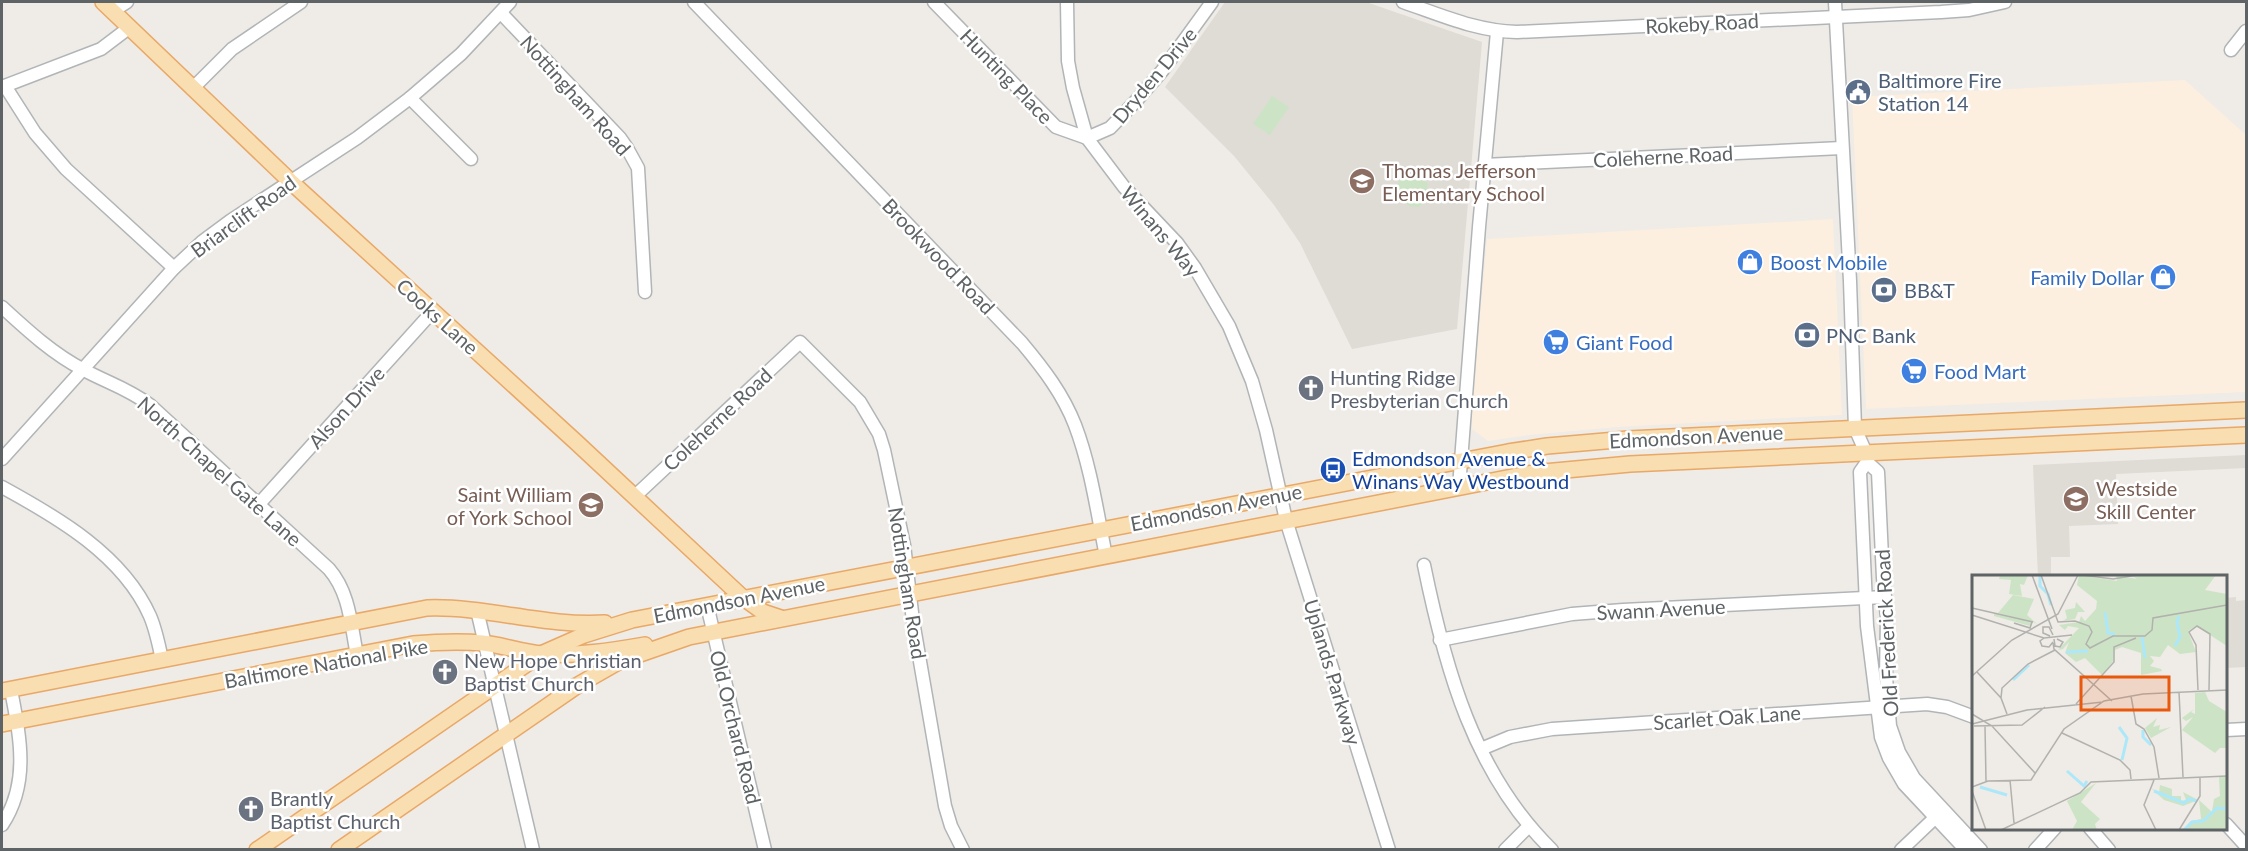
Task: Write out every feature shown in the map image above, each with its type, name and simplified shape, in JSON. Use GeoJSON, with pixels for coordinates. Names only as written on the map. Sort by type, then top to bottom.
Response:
{"type":"FeatureCollection","features":[{"type":"Feature","properties":{"kind":"main road","name":"Cooks Lane"},"geometry":{"type":"LineString","coordinates":[[108,6],[290,181],[742,597],[764,612],[782,619]]}},
{"type":"Feature","properties":{"kind":"main road","name":"Edmondson Avenue"},"geometry":{"type":"LineString","coordinates":[[256,849],[541,654],[584,635],[632,620],[1280,494],[1539,447],[1581,442],[2247,410]]}},
{"type":"Feature","properties":{"kind":"main road","name":"Edmondson Avenue"},"geometry":{"type":"LineString","coordinates":[[339,849],[601,671],[620,661],[689,637],[1533,473],[1586,467],[1867,457],[2247,435]]}},
{"type":"Feature","properties":{"kind":"main road","name":"Baltimore National Pike"},"geometry":{"type":"LineString","coordinates":[[6,691],[427,608],[477,610],[581,624],[632,620]]}},
{"type":"Feature","properties":{"kind":"main road","name":"Baltimore National Pike"},"geometry":{"type":"LineString","coordinates":[[2,724],[430,642],[484,644],[541,654],[599,653],[689,637]]}},
{"type":"Feature","properties":{"kind":"street"},"geometry":{"type":"LineString","coordinates":[[108,6],[127,2]]}},
{"type":"Feature","properties":{"kind":"street"},"geometry":{"type":"LineString","coordinates":[[192,89],[232,49],[301,2]]}},
{"type":"Feature","properties":{"kind":"street","name":"Briarclift Road"},"geometry":{"type":"LineString","coordinates":[[2,459],[174,268],[203,241],[369,130],[461,54],[510,2]]}},
{"type":"Feature","properties":{"kind":"street","name":"Brookwood Road"},"geometry":{"type":"LineString","coordinates":[[693,2],[1040,364],[1053,382],[1074,424],[1087,465],[1106,556]]}},
{"type":"Feature","properties":{"kind":"street","name":"Hunting Place"},"geometry":{"type":"LineString","coordinates":[[934,2],[1056,127],[1087,138]]}},
{"type":"Feature","properties":{"kind":"street","name":"Winans Way"},"geometry":{"type":"LineString","coordinates":[[1067,2],[1068,61],[1087,138],[1124,187],[1177,243],[1218,305],[1241,354],[1260,404],[1280,494]]}},
{"type":"Feature","properties":{"kind":"street","name":"Dryden Drive"},"geometry":{"type":"LineString","coordinates":[[1087,138],[1110,128],[1135,102],[1168,63],[1212,2]]}},
{"type":"Feature","properties":{"kind":"street","name":"Rokeby Road"},"geometry":{"type":"LineString","coordinates":[[1403,2],[1431,7],[1476,27],[1497,32],[1970,10],[2005,2]]}},
{"type":"Feature","properties":{"kind":"street"},"geometry":{"type":"LineString","coordinates":[[1834,2],[1850,281],[1855,428]]}},
{"type":"Feature","properties":{"kind":"street","name":"Nottingham Road"},"geometry":{"type":"LineString","coordinates":[[501,13],[620,138],[633,158],[638,168],[640,187],[645,292]]}},
{"type":"Feature","properties":{"kind":"street"},"geometry":{"type":"LineString","coordinates":[[130,27],[101,49],[3,87],[35,133],[66,169],[174,268]]}},
{"type":"Feature","properties":{"kind":"street"},"geometry":{"type":"LineString","coordinates":[[2231,50],[2247,31]]}},
{"type":"Feature","properties":{"kind":"street"},"geometry":{"type":"LineString","coordinates":[[1459,488],[1484,165],[1497,32]]}},
{"type":"Feature","properties":{"kind":"street"},"geometry":{"type":"LineString","coordinates":[[410,98],[471,159]]}},
{"type":"Feature","properties":{"kind":"street","name":"Coleherne Road"},"geometry":{"type":"LineString","coordinates":[[1484,165],[1842,148]]}},
{"type":"Feature","properties":{"kind":"street","name":"North Chapel Gate Lane"},"geometry":{"type":"LineString","coordinates":[[2,307],[33,335],[83,370],[120,386],[150,405],[259,504],[338,580],[346,601],[357,655]]}},
{"type":"Feature","properties":{"kind":"street","name":"Alson Drive"},"geometry":{"type":"LineString","coordinates":[[259,504],[433,311]]}},
{"type":"Feature","properties":{"kind":"street","name":"Nottingham Road"},"geometry":{"type":"LineString","coordinates":[[800,342],[860,402],[879,434],[890,469],[945,806],[951,826],[963,849]]}},
{"type":"Feature","properties":{"kind":"street","name":"Coleherne Road"},"geometry":{"type":"LineString","coordinates":[[634,496],[800,342]]}},
{"type":"Feature","properties":{"kind":"street","name":"Old Frederick Road"},"geometry":{"type":"LineString","coordinates":[[1855,428],[1867,457],[1878,472],[1887,618],[1886,676],[1881,706]]}},
{"type":"Feature","properties":{"kind":"street","name":"Old Frederick Road"},"geometry":{"type":"LineString","coordinates":[[1867,457],[1860,472],[1865,598],[1881,706],[1881,737],[1895,771],[1913,795],[1981,849]]}},
{"type":"Feature","properties":{"kind":"street"},"geometry":{"type":"LineString","coordinates":[[2,487],[58,519],[105,556],[122,574],[149,614],[162,660]]}},
{"type":"Feature","properties":{"kind":"street","name":"Uplands Parkway"},"geometry":{"type":"LineString","coordinates":[[1280,494],[1389,849]]}},
{"type":"Feature","properties":{"kind":"street"},"geometry":{"type":"LineString","coordinates":[[1424,565],[1440,640],[1464,713],[1504,791],[1529,826],[1552,849]]}},
{"type":"Feature","properties":{"kind":"street","name":"Swann Avenue"},"geometry":{"type":"LineString","coordinates":[[1440,640],[1572,614],[1885,597]]}},
{"type":"Feature","properties":{"kind":"street","name":"Old Orchard Road"},"geometry":{"type":"LineString","coordinates":[[707,605],[765,849]]}},
{"type":"Feature","properties":{"kind":"street"},"geometry":{"type":"LineString","coordinates":[[477,610],[533,849]]}},
{"type":"Feature","properties":{"kind":"street"},"geometry":{"type":"LineString","coordinates":[[2,825],[11,811],[21,772],[17,722],[6,691]]}},
{"type":"Feature","properties":{"kind":"street","name":"Scarlet Oak Lane"},"geometry":{"type":"LineString","coordinates":[[1481,749],[1510,737],[1552,729],[1881,706],[1941,706],[1972,716]]}},
{"type":"Feature","properties":{"kind":"street"},"geometry":{"type":"LineString","coordinates":[[2227,730],[2247,729]]}},
{"type":"Feature","properties":{"kind":"street"},"geometry":{"type":"LineString","coordinates":[[1901,849],[1939,814]]}},
{"type":"Feature","properties":{"kind":"street","name":"Old Frederick Road"},"geometry":{"type":"LineString","coordinates":[[1939,814],[1966,849]]}},
{"type":"Feature","properties":{"kind":"street"},"geometry":{"type":"LineString","coordinates":[[2227,825],[2247,846]]}},
{"type":"Feature","properties":{"kind":"street"},"geometry":{"type":"LineString","coordinates":[[1505,849],[1529,826]]}},
{"type":"Feature","properties":{"kind":"street"},"geometry":{"type":"LineString","coordinates":[[2035,849],[2053,830]]}},
{"type":"Feature","properties":{"kind":"street"},"geometry":{"type":"LineString","coordinates":[[2092,830],[2109,849]]}},
{"type":"Feature","properties":{"kind":"shaded area","name":"Thomas Jefferson Elementary School"},"geometry":{"type":"Polygon","coordinates":[[[1225,2],[1366,2],[1482,42],[1457,329],[1352,349],[1300,243],[1274,205],[1234,156],[1165,87],[1225,2]]]}},
{"type":"Feature","properties":{"kind":"shaded area"},"geometry":{"type":"Polygon","coordinates":[[[2185,80],[2246,135],[2246,392],[1866,409],[1852,97],[2185,80]]]}},
{"type":"Feature","properties":{"kind":"shaded area"},"geometry":{"type":"Polygon","coordinates":[[[1833,219],[1842,415],[1617,427],[1488,441],[1472,429],[1471,415],[1487,239],[1833,219]]]}},
{"type":"Feature","properties":{"kind":"shaded area","name":"Westside Skill Center"},"geometry":{"type":"Polygon","coordinates":[[[2246,455],[2246,468],[2116,474],[2118,524],[2069,526],[2070,557],[2051,557],[2051,575],[2038,575],[2033,465],[2246,455]]]}},
{"type":"Feature","properties":{"kind":"shaded area"},"geometry":{"type":"Polygon","coordinates":[[[2236,597],[2236,601],[2246,600],[2246,667],[2227,668],[2227,598],[2236,597]]]}},
{"type":"Feature","properties":{"kind":"green space"},"geometry":{"type":"Polygon","coordinates":[[[1272,96],[1289,107],[1270,135],[1253,124],[1272,96]]]}},
{"type":"Feature","properties":{"kind":"green space"},"geometry":{"type":"Polygon","coordinates":[[[1412,176],[1428,183],[1424,201],[1419,207],[1405,203],[1394,192],[1400,179],[1410,179],[1412,176]]]}},
{"type":"Feature","properties":{"kind":"place","name":"Baltimore Fire Station 14"},"geometry":{"type":"Point","coordinates":[1858,92]}},
{"type":"Feature","properties":{"kind":"place","name":"Thomas Jefferson Elementary School"},"geometry":{"type":"Point","coordinates":[1362,181]}},
{"type":"Feature","properties":{"kind":"place","name":"Boost Mobile"},"geometry":{"type":"Point","coordinates":[1750,262]}},
{"type":"Feature","properties":{"kind":"place","name":"Family Dollar"},"geometry":{"type":"Point","coordinates":[2163,277]}},
{"type":"Feature","properties":{"kind":"place","name":"BB&T"},"geometry":{"type":"Point","coordinates":[1884,290]}},
{"type":"Feature","properties":{"kind":"place","name":"PNC Bank"},"geometry":{"type":"Point","coordinates":[1807,335]}},
{"type":"Feature","properties":{"kind":"place","name":"Giant Food"},"geometry":{"type":"Point","coordinates":[1556,342]}},
{"type":"Feature","properties":{"kind":"place","name":"Food Mart"},"geometry":{"type":"Point","coordinates":[1914,371]}},
{"type":"Feature","properties":{"kind":"place","name":"Hunting Ridge Presbyterian Church"},"geometry":{"type":"Point","coordinates":[1311,388]}},
{"type":"Feature","properties":{"kind":"place","name":"Edmondson Avenue & Winans Way Westbound"},"geometry":{"type":"Point","coordinates":[1333,470]}},
{"type":"Feature","properties":{"kind":"place","name":"Westside Skill Center"},"geometry":{"type":"Point","coordinates":[2076,499]}},
{"type":"Feature","properties":{"kind":"place","name":"Saint William of York School"},"geometry":{"type":"Point","coordinates":[591,505]}},
{"type":"Feature","properties":{"kind":"place","name":"New Hope Christian Baptist Church"},"geometry":{"type":"Point","coordinates":[445,672]}},
{"type":"Feature","properties":{"kind":"place","name":"Brantly Baptist Church"},"geometry":{"type":"Point","coordinates":[251,809]}}]}
